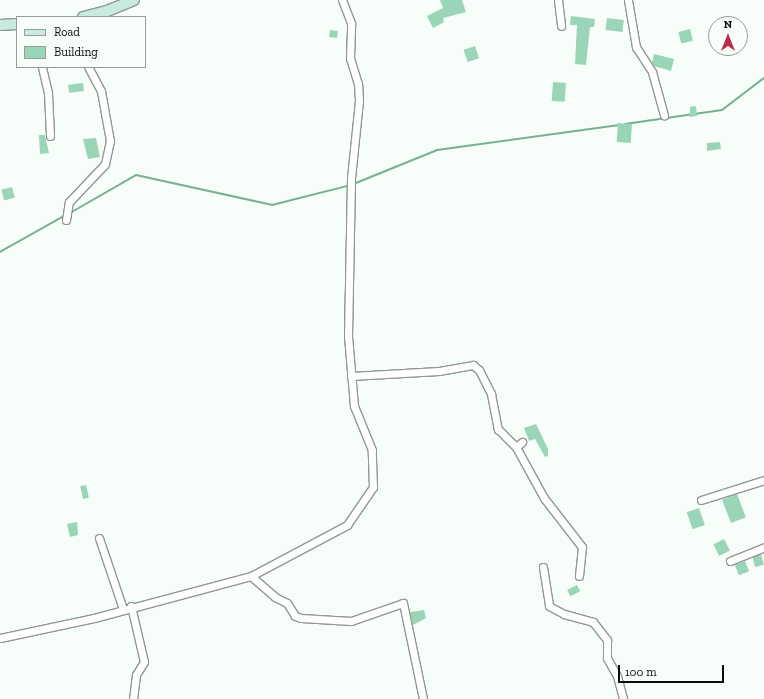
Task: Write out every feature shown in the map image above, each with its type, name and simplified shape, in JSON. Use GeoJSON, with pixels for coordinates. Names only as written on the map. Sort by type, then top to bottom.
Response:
{"type":"FeatureCollection","features":[{"type":"Feature","properties":{"kind":"street"},"geometry":{"type":"LineString","coordinates":[[90,16],[134,0]]}},
{"type":"Feature","properties":{"kind":"street"},"geometry":{"type":"LineString","coordinates":[[0,638],[94,618],[251,576],[347,525],[373,487],[372,450],[354,406],[348,336],[351,178],[359,95],[358,84],[350,58],[350,23],[342,0]]}},
{"type":"Feature","properties":{"kind":"street"},"geometry":{"type":"LineString","coordinates":[[558,0],[561,26]]}},
{"type":"Feature","properties":{"kind":"street"},"geometry":{"type":"LineString","coordinates":[[628,0],[636,47],[652,72],[664,115]]}},
{"type":"Feature","properties":{"kind":"street"},"geometry":{"type":"LineString","coordinates":[[0,25],[16,24]]}},
{"type":"Feature","properties":{"kind":"street"},"geometry":{"type":"LineString","coordinates":[[42,68],[48,93],[50,136]]}},
{"type":"Feature","properties":{"kind":"street"},"geometry":{"type":"LineString","coordinates":[[66,220],[69,202],[105,164],[110,142],[101,92],[89,68]]}},
{"type":"Feature","properties":{"kind":"street"},"geometry":{"type":"LineString","coordinates":[[351,376],[439,371],[473,365],[479,370],[491,394],[498,429],[519,444],[544,498],[582,547],[579,576]]}},
{"type":"Feature","properties":{"kind":"street"},"geometry":{"type":"LineString","coordinates":[[701,500],[764,480]]}},
{"type":"Feature","properties":{"kind":"street"},"geometry":{"type":"LineString","coordinates":[[99,538],[127,608],[144,662],[136,675],[133,699]]}},
{"type":"Feature","properties":{"kind":"street"},"geometry":{"type":"LineString","coordinates":[[730,562],[764,547]]}},
{"type":"Feature","properties":{"kind":"street"},"geometry":{"type":"LineString","coordinates":[[543,567],[549,606],[564,614],[593,622],[607,640],[607,658],[617,676],[623,699]]}},
{"type":"Feature","properties":{"kind":"street"},"geometry":{"type":"LineString","coordinates":[[251,576],[275,597],[287,603],[295,616],[301,618],[351,621],[403,603],[423,699]]}},
{"type":"Feature","properties":{"kind":"building"},"geometry":{"type":"Polygon","coordinates":[[[440,0],[462,0],[466,12],[443,18],[444,22],[433,28],[427,16],[443,8],[440,0]]]}},
{"type":"Feature","properties":{"kind":"building"},"geometry":{"type":"Polygon","coordinates":[[[571,16],[595,19],[594,27],[590,27],[586,65],[575,64],[577,25],[570,25],[571,16]]]}},
{"type":"Feature","properties":{"kind":"building"},"geometry":{"type":"Polygon","coordinates":[[[607,18],[624,20],[622,32],[606,30],[607,18]]]}},
{"type":"Feature","properties":{"kind":"building"},"geometry":{"type":"Polygon","coordinates":[[[690,29],[693,41],[681,44],[678,32],[690,29]]]}},
{"type":"Feature","properties":{"kind":"building"},"geometry":{"type":"Polygon","coordinates":[[[330,30],[338,31],[337,38],[329,37],[330,30]]]}},
{"type":"Feature","properties":{"kind":"building"},"geometry":{"type":"Polygon","coordinates":[[[475,46],[479,58],[468,62],[464,50],[475,46]]]}},
{"type":"Feature","properties":{"kind":"building"},"geometry":{"type":"Polygon","coordinates":[[[654,54],[674,59],[671,71],[654,66],[652,62],[654,54]]]}},
{"type":"Feature","properties":{"kind":"building"},"geometry":{"type":"Polygon","coordinates":[[[553,82],[566,83],[565,102],[552,101],[553,82]]]}},
{"type":"Feature","properties":{"kind":"building"},"geometry":{"type":"Polygon","coordinates":[[[83,83],[84,91],[69,93],[68,85],[83,83]]]}},
{"type":"Feature","properties":{"kind":"building"},"geometry":{"type":"Polygon","coordinates":[[[696,106],[697,116],[690,117],[690,107],[696,106]]]}},
{"type":"Feature","properties":{"kind":"building"},"geometry":{"type":"Polygon","coordinates":[[[618,123],[632,124],[631,143],[617,142],[618,123]]]}},
{"type":"Feature","properties":{"kind":"building"},"geometry":{"type":"Polygon","coordinates":[[[39,135],[45,135],[49,153],[40,154],[39,135]]]}},
{"type":"Feature","properties":{"kind":"building"},"geometry":{"type":"Polygon","coordinates":[[[96,138],[100,157],[88,159],[83,139],[96,138]]]}},
{"type":"Feature","properties":{"kind":"building"},"geometry":{"type":"Polygon","coordinates":[[[720,142],[721,149],[707,151],[707,143],[720,142]]]}},
{"type":"Feature","properties":{"kind":"building"},"geometry":{"type":"Polygon","coordinates":[[[12,187],[15,198],[4,200],[1,190],[12,187]]]}},
{"type":"Feature","properties":{"kind":"building"},"geometry":{"type":"Polygon","coordinates":[[[536,424],[548,449],[548,456],[545,457],[535,439],[529,441],[524,428],[536,424]]]}},
{"type":"Feature","properties":{"kind":"building"},"geometry":{"type":"Polygon","coordinates":[[[86,485],[89,498],[83,499],[80,486],[86,485]]]}},
{"type":"Feature","properties":{"kind":"building"},"geometry":{"type":"Polygon","coordinates":[[[737,494],[746,517],[731,523],[722,500],[737,494]]]}},
{"type":"Feature","properties":{"kind":"building"},"geometry":{"type":"Polygon","coordinates":[[[699,508],[705,525],[693,529],[687,512],[699,508]]]}},
{"type":"Feature","properties":{"kind":"building"},"geometry":{"type":"Polygon","coordinates":[[[77,522],[78,535],[70,537],[67,524],[77,522]]]}},
{"type":"Feature","properties":{"kind":"building"},"geometry":{"type":"Polygon","coordinates":[[[724,539],[730,551],[719,556],[713,544],[724,539]]]}},
{"type":"Feature","properties":{"kind":"building"},"geometry":{"type":"Polygon","coordinates":[[[761,554],[764,565],[755,567],[752,556],[761,554]]]}},
{"type":"Feature","properties":{"kind":"building"},"geometry":{"type":"Polygon","coordinates":[[[745,561],[749,571],[739,575],[735,565],[745,561]]]}},
{"type":"Feature","properties":{"kind":"building"},"geometry":{"type":"Polygon","coordinates":[[[577,585],[580,591],[570,596],[567,590],[577,585]]]}},
{"type":"Feature","properties":{"kind":"building"},"geometry":{"type":"Polygon","coordinates":[[[424,610],[426,618],[413,625],[410,612],[424,610]]]}},
{"type":"Feature","properties":{"kind":"waterway"},"geometry":{"type":"LineString","coordinates":[[625,124],[722,110],[764,78]]}},
{"type":"Feature","properties":{"kind":"waterway"},"geometry":{"type":"LineString","coordinates":[[70,213],[136,175],[272,205],[351,185],[437,150],[619,125]]}},
{"type":"Feature","properties":{"kind":"waterway"},"geometry":{"type":"LineString","coordinates":[[0,252],[64,216]]}}]}
